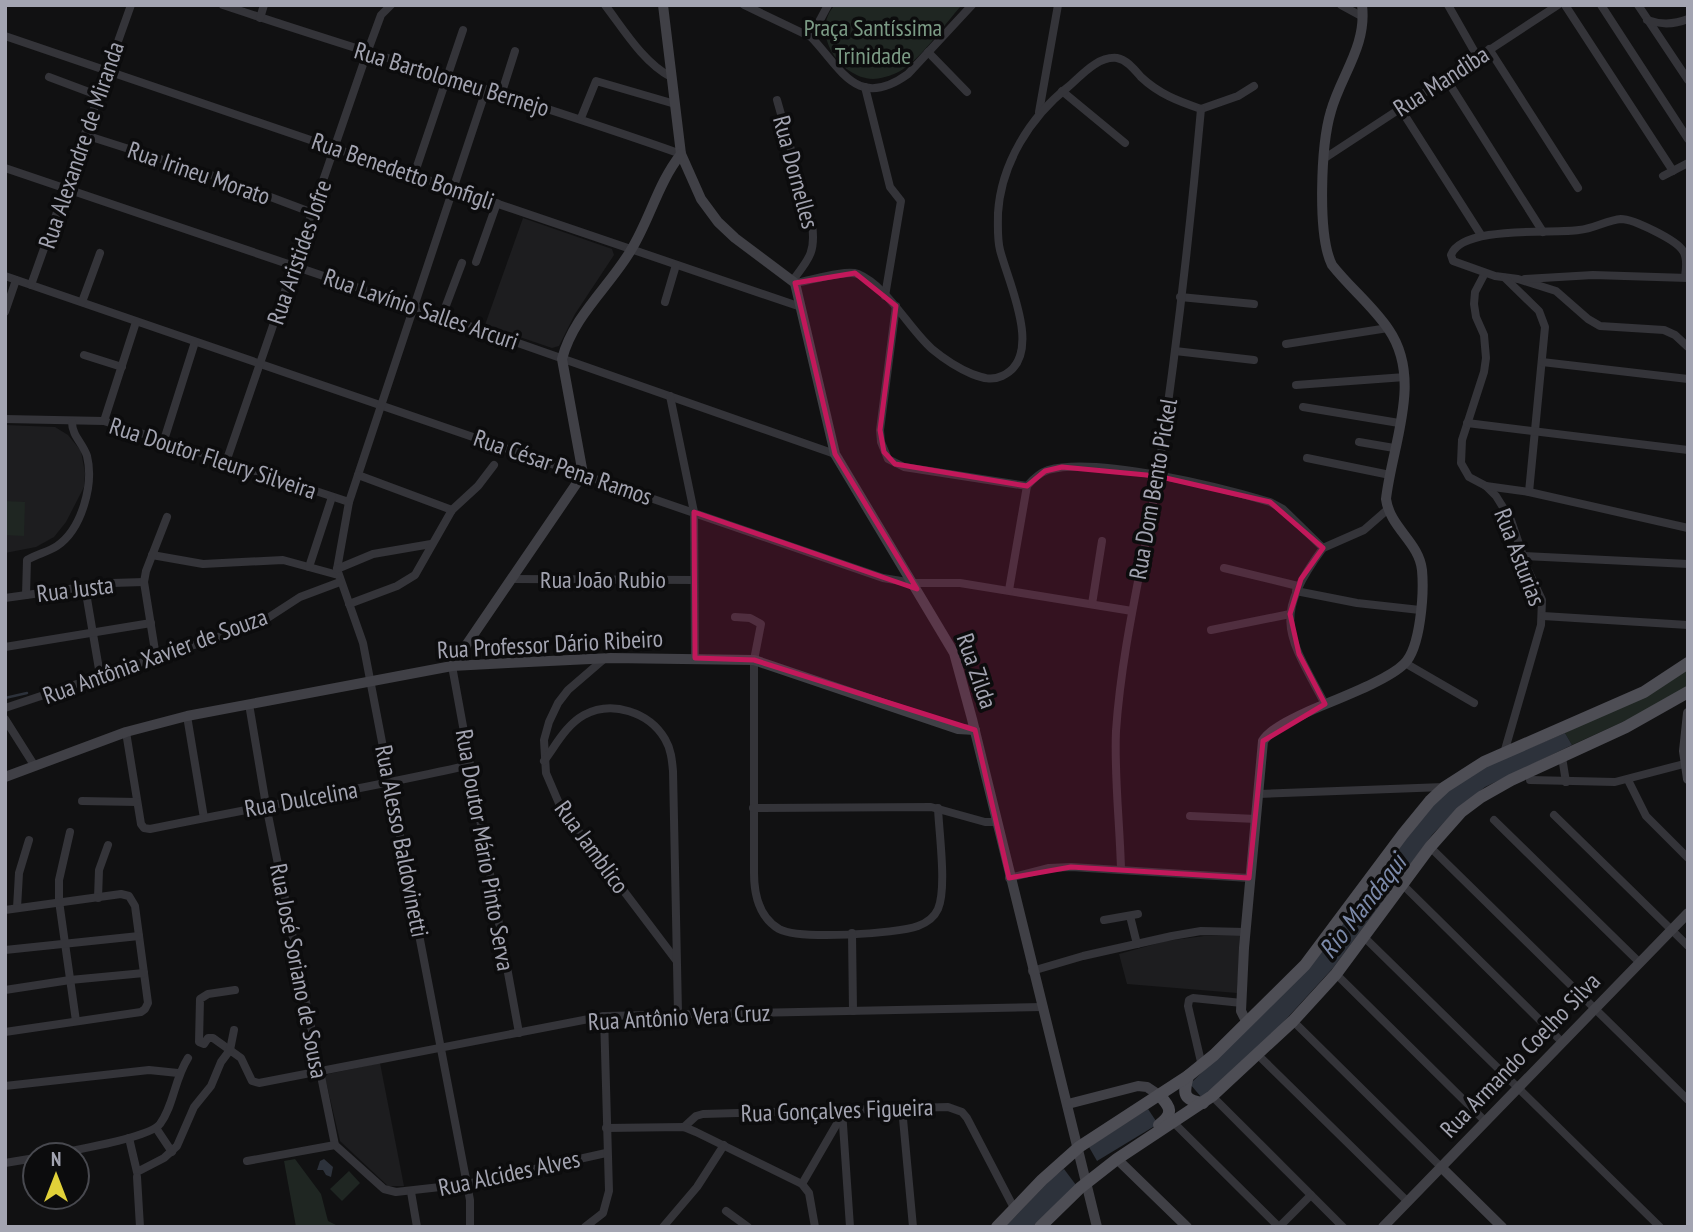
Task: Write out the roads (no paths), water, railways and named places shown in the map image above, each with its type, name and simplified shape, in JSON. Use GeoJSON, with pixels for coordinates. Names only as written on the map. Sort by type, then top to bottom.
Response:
{"type":"FeatureCollection","features":[{"type":"Feature","properties":{"kind":"main road"},"geometry":{"type":"LineString","coordinates":[[997,1227],[1079,1147],[1202,1066],[1305,965],[1403,834],[1445,787],[1467,771],[1504,753],[1644,692],[1688,663]]}},
{"type":"Feature","properties":{"kind":"main road"},"geometry":{"type":"LineString","coordinates":[[1040,1227],[1117,1159],[1207,1100],[1293,1021],[1336,974],[1430,847],[1461,812],[1481,797],[1672,703],[1688,692]]}},
{"type":"Feature","properties":{"kind":"main road"},"geometry":{"type":"LineString","coordinates":[[1188,1076],[1185,1088],[1187,1097],[1192,1101],[1207,1100]]}},
{"type":"Feature","properties":{"kind":"main road"},"geometry":{"type":"LineString","coordinates":[[1150,1136],[1169,1116],[1167,1104],[1158,1095]]}},
{"type":"Feature","properties":{"kind":"street","name":"Rua Alexandre de Miranda"},"geometry":{"type":"LineString","coordinates":[[31,285],[131,5]]}},
{"type":"Feature","properties":{"kind":"street","name":"Rua Bartolomeu Bernejo"},"geometry":{"type":"LineString","coordinates":[[223,5],[367,53],[581,118],[681,154]]}},
{"type":"Feature","properties":{"kind":"street"},"geometry":{"type":"LineString","coordinates":[[260,18],[264,5]]}},
{"type":"Feature","properties":{"kind":"street","name":"Rua Aristides Jofre"},"geometry":{"type":"LineString","coordinates":[[226,462],[367,53],[382,15],[391,5]]}},
{"type":"Feature","properties":{"kind":"street"},"geometry":{"type":"LineString","coordinates":[[605,5],[660,71],[671,77]]}},
{"type":"Feature","properties":{"kind":"street"},"geometry":{"type":"LineString","coordinates":[[663,5],[681,154],[709,212],[736,238],[794,282],[855,273],[896,306],[930,348],[962,369],[992,380],[1012,371],[1019,362],[1022,340],[1016,297],[1000,249],[999,208],[1008,169],[1050,101],[1097,63],[1119,58],[1158,92],[1201,109],[1238,96],[1255,86]]}},
{"type":"Feature","properties":{"kind":"street"},"geometry":{"type":"LineString","coordinates":[[744,5],[811,37],[836,70],[865,87],[879,87],[908,74],[972,5]]}},
{"type":"Feature","properties":{"kind":"street"},"geometry":{"type":"LineString","coordinates":[[811,37],[828,5]]}},
{"type":"Feature","properties":{"kind":"street"},"geometry":{"type":"LineString","coordinates":[[1039,115],[1058,5]]}},
{"type":"Feature","properties":{"kind":"street"},"geometry":{"type":"LineString","coordinates":[[1246,1021],[1241,1011],[1245,932],[1261,747],[1266,737],[1298,716],[1383,677],[1405,663],[1415,643],[1420,610],[1422,571],[1418,556],[1387,510],[1386,499],[1405,377],[1401,354],[1388,328],[1343,279],[1327,255],[1323,235],[1322,207],[1330,114],[1358,47],[1363,11],[1341,5]]}},
{"type":"Feature","properties":{"kind":"street"},"geometry":{"type":"LineString","coordinates":[[1448,5],[1477,56]]}},
{"type":"Feature","properties":{"kind":"street","name":"Rua Mandiba"},"geometry":{"type":"LineString","coordinates":[[1325,158],[1558,5]]}},
{"type":"Feature","properties":{"kind":"street"},"geometry":{"type":"LineString","coordinates":[[1565,5],[1673,171]]}},
{"type":"Feature","properties":{"kind":"street"},"geometry":{"type":"LineString","coordinates":[[1601,5],[1687,135]]}},
{"type":"Feature","properties":{"kind":"street"},"geometry":{"type":"LineString","coordinates":[[1638,5],[1688,80]]}},
{"type":"Feature","properties":{"kind":"street"},"geometry":{"type":"LineString","coordinates":[[1647,20],[1658,24],[1688,19]]}},
{"type":"Feature","properties":{"kind":"street"},"geometry":{"type":"LineString","coordinates":[[414,175],[463,30]]}},
{"type":"Feature","properties":{"kind":"street","name":"Rua Benedetto Bonfigli"},"geometry":{"type":"LineString","coordinates":[[5,36],[801,307]]}},
{"type":"Feature","properties":{"kind":"street"},"geometry":{"type":"LineString","coordinates":[[1489,50],[1578,188]]}},
{"type":"Feature","properties":{"kind":"street"},"geometry":{"type":"LineString","coordinates":[[501,94],[515,51]]}},
{"type":"Feature","properties":{"kind":"street"},"geometry":{"type":"LineString","coordinates":[[928,52],[967,93]]}},
{"type":"Feature","properties":{"kind":"street"},"geometry":{"type":"LineString","coordinates":[[49,78],[97,95]]}},
{"type":"Feature","properties":{"kind":"street"},"geometry":{"type":"LineString","coordinates":[[1445,78],[1543,232]]}},
{"type":"Feature","properties":{"kind":"street"},"geometry":{"type":"LineString","coordinates":[[581,118],[596,80],[675,104]]}},
{"type":"Feature","properties":{"kind":"street"},"geometry":{"type":"LineString","coordinates":[[865,87],[890,187],[901,201],[885,296]]}},
{"type":"Feature","properties":{"kind":"street"},"geometry":{"type":"LineString","coordinates":[[452,510],[358,475],[486,90]]}},
{"type":"Feature","properties":{"kind":"street"},"geometry":{"type":"LineString","coordinates":[[1062,92],[1125,143]]}},
{"type":"Feature","properties":{"kind":"street","name":"Rua Dornelles"},"geometry":{"type":"LineString","coordinates":[[777,100],[812,224],[814,241],[809,260],[794,282]]}},
{"type":"Feature","properties":{"kind":"street"},"geometry":{"type":"LineString","coordinates":[[1400,108],[1481,235]]}},
{"type":"Feature","properties":{"kind":"street","name":"Rua Dom Bento Pickel"},"geometry":{"type":"LineString","coordinates":[[1121,870],[1116,734],[1132,611],[1157,476],[1175,351],[1201,109]]}},
{"type":"Feature","properties":{"kind":"street","name":"Rua Irineu Morato"},"geometry":{"type":"LineString","coordinates":[[85,135],[220,178],[313,213]]}},
{"type":"Feature","properties":{"kind":"street"},"geometry":{"type":"LineString","coordinates":[[452,666],[583,474],[562,359],[579,322],[632,249],[668,170],[681,154]]}},
{"type":"Feature","properties":{"kind":"street"},"geometry":{"type":"LineString","coordinates":[[1663,176],[1688,163]]}},
{"type":"Feature","properties":{"kind":"street","name":"Rua Lavínio Salles Arcuri"},"geometry":{"type":"LineString","coordinates":[[5,168],[442,316],[835,454]]}},
{"type":"Feature","properties":{"kind":"street"},"geometry":{"type":"LineString","coordinates":[[476,262],[497,203]]}},
{"type":"Feature","properties":{"kind":"street"},"geometry":{"type":"LineString","coordinates":[[1617,220],[1631,221],[1680,247],[1686,257],[1687,278],[1593,275],[1505,278],[1453,261],[1451,255],[1454,249],[1481,235],[1543,232],[1579,230],[1617,220]]}},
{"type":"Feature","properties":{"kind":"street"},"geometry":{"type":"LineString","coordinates":[[82,302],[100,253]]}},
{"type":"Feature","properties":{"kind":"street"},"geometry":{"type":"LineString","coordinates":[[442,316],[462,263]]}},
{"type":"Feature","properties":{"kind":"street"},"geometry":{"type":"LineString","coordinates":[[665,302],[676,265]]}},
{"type":"Feature","properties":{"kind":"street","name":"Rua Asturias"},"geometry":{"type":"LineString","coordinates":[[1485,273],[1475,292],[1474,304],[1486,345],[1486,358],[1462,440],[1461,463],[1469,477],[1486,486],[1529,492],[1688,527]]}},
{"type":"Feature","properties":{"kind":"street","name":"Rua César Pena Ramos"},"geometry":{"type":"LineString","coordinates":[[5,276],[883,578],[913,583],[960,583],[1132,611]]}},
{"type":"Feature","properties":{"kind":"street"},"geometry":{"type":"LineString","coordinates":[[1505,278],[1543,318],[1542,362],[1529,492]]}},
{"type":"Feature","properties":{"kind":"street"},"geometry":{"type":"LineString","coordinates":[[1518,279],[1556,291],[1600,326],[1664,330],[1675,335],[1688,347]]}},
{"type":"Feature","properties":{"kind":"street"},"geometry":{"type":"LineString","coordinates":[[5,312],[16,280]]}},
{"type":"Feature","properties":{"kind":"street","name":"Rua Zilda"},"geometry":{"type":"LineString","coordinates":[[794,282],[835,454],[954,653],[1097,1227]]}},
{"type":"Feature","properties":{"kind":"street"},"geometry":{"type":"LineString","coordinates":[[1180,297],[1254,304]]}},
{"type":"Feature","properties":{"kind":"street"},"geometry":{"type":"LineString","coordinates":[[896,306],[880,430],[881,442],[888,459],[904,467],[1027,486]]}},
{"type":"Feature","properties":{"kind":"street"},"geometry":{"type":"LineString","coordinates":[[104,421],[136,322]]}},
{"type":"Feature","properties":{"kind":"street"},"geometry":{"type":"LineString","coordinates":[[1286,344],[1388,328]]}},
{"type":"Feature","properties":{"kind":"street"},"geometry":{"type":"LineString","coordinates":[[164,440],[195,342]]}},
{"type":"Feature","properties":{"kind":"street"},"geometry":{"type":"LineString","coordinates":[[1175,351],[1254,360]]}},
{"type":"Feature","properties":{"kind":"street"},"geometry":{"type":"LineString","coordinates":[[84,355],[122,367]]}},
{"type":"Feature","properties":{"kind":"street"},"geometry":{"type":"LineString","coordinates":[[1542,362],[1688,379]]}},
{"type":"Feature","properties":{"kind":"street"},"geometry":{"type":"LineString","coordinates":[[1296,385],[1405,377]]}},
{"type":"Feature","properties":{"kind":"street"},"geometry":{"type":"LineString","coordinates":[[670,396],[694,512],[695,658]]}},
{"type":"Feature","properties":{"kind":"street"},"geometry":{"type":"LineString","coordinates":[[1303,407],[1399,423]]}},
{"type":"Feature","properties":{"kind":"street","name":"Rua Doutor Fleury Silveira"},"geometry":{"type":"LineString","coordinates":[[5,419],[104,421],[349,502],[358,475]]}},
{"type":"Feature","properties":{"kind":"street"},"geometry":{"type":"LineString","coordinates":[[26,595],[27,560],[67,537],[86,502],[89,488],[88,462],[85,448],[72,431],[72,422]]}},
{"type":"Feature","properties":{"kind":"street"},"geometry":{"type":"LineString","coordinates":[[1467,423],[1688,450]]}},
{"type":"Feature","properties":{"kind":"street"},"geometry":{"type":"LineString","coordinates":[[1359,442],[1394,448]]}},
{"type":"Feature","properties":{"kind":"street"},"geometry":{"type":"LineString","coordinates":[[1307,458],[1390,475]]}},
{"type":"Feature","properties":{"kind":"street"},"geometry":{"type":"LineString","coordinates":[[349,604],[397,586],[415,575],[452,510],[478,486],[494,465]]}},
{"type":"Feature","properties":{"kind":"street"},"geometry":{"type":"LineString","coordinates":[[1009,590],[1027,486],[1045,471],[1062,467],[1110,469],[1157,476],[1270,502],[1283,509],[1323,548]]}},
{"type":"Feature","properties":{"kind":"street","name":"Rua Asturias"},"geometry":{"type":"LineString","coordinates":[[1486,486],[1511,520],[1522,556],[1542,600],[1543,616],[1504,753]]}},
{"type":"Feature","properties":{"kind":"street"},"geometry":{"type":"LineString","coordinates":[[309,567],[332,496]]}},
{"type":"Feature","properties":{"kind":"street"},"geometry":{"type":"LineString","coordinates":[[152,555],[203,564],[283,560],[338,575],[349,502]]}},
{"type":"Feature","properties":{"kind":"street"},"geometry":{"type":"LineString","coordinates":[[1325,704],[1296,647],[1290,614],[1297,589],[1323,548],[1364,530],[1387,510]]}},
{"type":"Feature","properties":{"kind":"street"},"geometry":{"type":"LineString","coordinates":[[156,656],[144,582],[167,517]]}},
{"type":"Feature","properties":{"kind":"street"},"geometry":{"type":"LineString","coordinates":[[1092,604],[1102,541]]}},
{"type":"Feature","properties":{"kind":"street","name":"Rua Antônia Xavier de Souza"},"geometry":{"type":"LineString","coordinates":[[5,708],[260,623],[373,554],[431,544]]}},
{"type":"Feature","properties":{"kind":"street"},"geometry":{"type":"LineString","coordinates":[[1522,556],[1688,564]]}},
{"type":"Feature","properties":{"kind":"street"},"geometry":{"type":"LineString","coordinates":[[1224,568],[1357,603],[1420,610]]}},
{"type":"Feature","properties":{"kind":"street","name":"Rua Alesso Baldovinetti"},"geometry":{"type":"LineString","coordinates":[[338,575],[363,643],[471,1200],[470,1227]]}},
{"type":"Feature","properties":{"kind":"street","name":"Rua João Rubio"},"geometry":{"type":"LineString","coordinates":[[513,579],[694,580]]}},
{"type":"Feature","properties":{"kind":"street","name":"Rua Justa"},"geometry":{"type":"LineString","coordinates":[[5,598],[112,583],[144,582]]}},
{"type":"Feature","properties":{"kind":"street"},"geometry":{"type":"LineString","coordinates":[[85,587],[100,675]]}},
{"type":"Feature","properties":{"kind":"street"},"geometry":{"type":"LineString","coordinates":[[1211,629],[1290,614]]}},
{"type":"Feature","properties":{"kind":"street"},"geometry":{"type":"LineString","coordinates":[[1543,616],[1688,625]]}},
{"type":"Feature","properties":{"kind":"street"},"geometry":{"type":"LineString","coordinates":[[735,617],[750,618],[761,624],[754,660],[754,886],[762,912],[768,921],[791,933],[891,931],[926,923],[937,911],[942,882],[937,808]]}},
{"type":"Feature","properties":{"kind":"street"},"geometry":{"type":"LineString","coordinates":[[5,647],[151,622]]}},
{"type":"Feature","properties":{"kind":"street","name":"Rua Professor Dário Ribeiro"},"geometry":{"type":"LineString","coordinates":[[5,777],[126,732],[187,716],[452,666],[604,659],[754,660],[958,729],[975,730]]}},
{"type":"Feature","properties":{"kind":"street","name":"Rua Jamblico"},"geometry":{"type":"LineString","coordinates":[[604,659],[568,690],[558,703],[544,740],[544,761],[552,790],[561,808],[676,960]]}},
{"type":"Feature","properties":{"kind":"street"},"geometry":{"type":"LineString","coordinates":[[1405,663],[1474,703]]}},
{"type":"Feature","properties":{"kind":"street","name":"Rua Doutor Mário Pinto Serva"},"geometry":{"type":"LineString","coordinates":[[452,666],[519,1033]]}},
{"type":"Feature","properties":{"kind":"street"},"geometry":{"type":"LineString","coordinates":[[1672,703],[1682,713],[1685,727]]}},
{"type":"Feature","properties":{"kind":"street","name":"Rua José Soriano de Sousa"},"geometry":{"type":"LineString","coordinates":[[249,705],[318,1070],[335,1145]]}},
{"type":"Feature","properties":{"kind":"street"},"geometry":{"type":"LineString","coordinates":[[544,761],[573,723],[597,710],[612,708],[631,711],[657,727],[666,741],[673,771],[678,1013]]}},
{"type":"Feature","properties":{"kind":"street"},"geometry":{"type":"LineString","coordinates":[[1688,713],[1684,764],[1688,779]]}},
{"type":"Feature","properties":{"kind":"street"},"geometry":{"type":"LineString","coordinates":[[187,716],[204,818]]}},
{"type":"Feature","properties":{"kind":"street"},"geometry":{"type":"LineString","coordinates":[[5,719],[34,765]]}},
{"type":"Feature","properties":{"kind":"street"},"geometry":{"type":"LineString","coordinates":[[82,802],[137,802],[126,732]]}},
{"type":"Feature","properties":{"kind":"street"},"geometry":{"type":"LineString","coordinates":[[1562,757],[1566,782]]}},
{"type":"Feature","properties":{"kind":"street"},"geometry":{"type":"LineString","coordinates":[[1530,780],[1599,783],[1628,780],[1684,764]]}},
{"type":"Feature","properties":{"kind":"street","name":"Rua Dulcelina"},"geometry":{"type":"LineString","coordinates":[[137,802],[145,828],[150,829],[391,783],[470,765]]}},
{"type":"Feature","properties":{"kind":"street"},"geometry":{"type":"LineString","coordinates":[[1628,780],[1646,816],[1688,858]]}},
{"type":"Feature","properties":{"kind":"street"},"geometry":{"type":"LineString","coordinates":[[1258,794],[1445,787]]}},
{"type":"Feature","properties":{"kind":"street"},"geometry":{"type":"LineString","coordinates":[[753,808],[937,808],[985,822],[996,822]]}},
{"type":"Feature","properties":{"kind":"street"},"geometry":{"type":"LineString","coordinates":[[1554,815],[1688,946]]}},
{"type":"Feature","properties":{"kind":"street"},"geometry":{"type":"LineString","coordinates":[[1190,816],[1256,819]]}},
{"type":"Feature","properties":{"kind":"street"},"geometry":{"type":"LineString","coordinates":[[1494,820],[1639,962]]}},
{"type":"Feature","properties":{"kind":"street"},"geometry":{"type":"LineString","coordinates":[[70,832],[59,880],[59,901],[76,1021]]}},
{"type":"Feature","properties":{"kind":"street"},"geometry":{"type":"LineString","coordinates":[[17,908],[19,873],[29,840]]}},
{"type":"Feature","properties":{"kind":"street"},"geometry":{"type":"LineString","coordinates":[[98,898],[99,870],[108,845]]}},
{"type":"Feature","properties":{"kind":"street"},"geometry":{"type":"LineString","coordinates":[[1430,847],[1688,1100]]}},
{"type":"Feature","properties":{"kind":"street"},"geometry":{"type":"LineString","coordinates":[[1009,878],[1060,867],[1250,878]]}},
{"type":"Feature","properties":{"kind":"street"},"geometry":{"type":"LineString","coordinates":[[1402,884],[1562,1042]]}},
{"type":"Feature","properties":{"kind":"street"},"geometry":{"type":"LineString","coordinates":[[5,910],[121,894],[133,900],[147,996],[145,1009],[141,1012],[5,1032]]}},
{"type":"Feature","properties":{"kind":"street","name":"Rua Armando Coelho Silva"},"geometry":{"type":"LineString","coordinates":[[1383,1227],[1688,913]]}},
{"type":"Feature","properties":{"kind":"street"},"geometry":{"type":"LineString","coordinates":[[1104,920],[1134,915],[1137,944]]}},
{"type":"Feature","properties":{"kind":"street"},"geometry":{"type":"LineString","coordinates":[[1032,971],[1201,931],[1245,932]]}},
{"type":"Feature","properties":{"kind":"street"},"geometry":{"type":"LineString","coordinates":[[852,933],[853,1011]]}},
{"type":"Feature","properties":{"kind":"street"},"geometry":{"type":"LineString","coordinates":[[5,950],[139,936]]}},
{"type":"Feature","properties":{"kind":"street"},"geometry":{"type":"LineString","coordinates":[[1364,937],[1660,1227]]}},
{"type":"Feature","properties":{"kind":"street"},"geometry":{"type":"LineString","coordinates":[[5,990],[144,972]]}},
{"type":"Feature","properties":{"kind":"street"},"geometry":{"type":"LineString","coordinates":[[1336,974],[1485,1121]]}},
{"type":"Feature","properties":{"kind":"street"},"geometry":{"type":"LineString","coordinates":[[230,1050],[210,1037],[204,1044],[199,1043],[199,1003],[203,996],[235,990]]}},
{"type":"Feature","properties":{"kind":"street"},"geometry":{"type":"LineString","coordinates":[[1202,1066],[1188,1006],[1189,1000],[1193,998],[1242,1003]]}},
{"type":"Feature","properties":{"kind":"street","name":"Rua Antônio Vera Cruz"},"geometry":{"type":"LineString","coordinates":[[230,1050],[241,1058],[252,1081],[259,1083],[604,1016],[1043,1007]]}},
{"type":"Feature","properties":{"kind":"street"},"geometry":{"type":"LineString","coordinates":[[585,1227],[599,1219],[606,1208],[608,1191],[604,1016]]}},
{"type":"Feature","properties":{"kind":"street"},"geometry":{"type":"LineString","coordinates":[[1293,1021],[1502,1227]]}},
{"type":"Feature","properties":{"kind":"street"},"geometry":{"type":"LineString","coordinates":[[137,1174],[172,1152],[194,1107],[211,1086],[221,1062],[230,1050],[234,1030]]}},
{"type":"Feature","properties":{"kind":"street"},"geometry":{"type":"LineString","coordinates":[[1258,1055],[1408,1202]]}},
{"type":"Feature","properties":{"kind":"street"},"geometry":{"type":"LineString","coordinates":[[91,1146],[156,1129],[169,1105],[178,1073],[188,1058]]}},
{"type":"Feature","properties":{"kind":"street"},"geometry":{"type":"LineString","coordinates":[[5,1086],[149,1070],[178,1073]]}},
{"type":"Feature","properties":{"kind":"street"},"geometry":{"type":"LineString","coordinates":[[1068,1104],[1138,1086],[1147,1087],[1158,1095]]}},
{"type":"Feature","properties":{"kind":"street"},"geometry":{"type":"LineString","coordinates":[[1207,1100],[1343,1227]]}},
{"type":"Feature","properties":{"kind":"street","name":"Rua Gonçalves Figueira"},"geometry":{"type":"LineString","coordinates":[[606,1129],[684,1128],[696,1115],[703,1114],[948,1107],[962,1112],[1014,1208]]}},
{"type":"Feature","properties":{"kind":"street"},"geometry":{"type":"LineString","coordinates":[[902,1108],[913,1227]]}},
{"type":"Feature","properties":{"kind":"street"},"geometry":{"type":"LineString","coordinates":[[802,1184],[842,1112]]}},
{"type":"Feature","properties":{"kind":"street"},"geometry":{"type":"LineString","coordinates":[[842,1112],[850,1227]]}},
{"type":"Feature","properties":{"kind":"street"},"geometry":{"type":"LineString","coordinates":[[1173,1122],[1279,1227],[1311,1195]]}},
{"type":"Feature","properties":{"kind":"street"},"geometry":{"type":"LineString","coordinates":[[684,1128],[802,1184],[809,1193],[816,1227]]}},
{"type":"Feature","properties":{"kind":"street"},"geometry":{"type":"LineString","coordinates":[[156,1129],[172,1152]]}},
{"type":"Feature","properties":{"kind":"street"},"geometry":{"type":"LineString","coordinates":[[130,1138],[137,1174],[140,1227]]}},
{"type":"Feature","properties":{"kind":"street"},"geometry":{"type":"LineString","coordinates":[[247,1161],[335,1145],[384,1189],[411,1192],[417,1227]]}},
{"type":"Feature","properties":{"kind":"street"},"geometry":{"type":"LineString","coordinates":[[663,1227],[697,1187],[724,1145]]}},
{"type":"Feature","properties":{"kind":"street","name":"Rua Alcides Alves"},"geometry":{"type":"LineString","coordinates":[[411,1192],[467,1184],[606,1153]]}},
{"type":"Feature","properties":{"kind":"street"},"geometry":{"type":"LineString","coordinates":[[1117,1159],[1187,1227]]}},
{"type":"Feature","properties":{"kind":"street"},"geometry":{"type":"LineString","coordinates":[[726,1211],[748,1227]]}},
{"type":"Feature","properties":{"kind":"water","name":"Rio Mandaqui"},"geometry":{"type":"Polygon","coordinates":[[[1565,733],[1572,745],[1485,787],[1453,813],[1432,835],[1333,968],[1278,1028],[1202,1098],[1190,1084],[1249,1026],[1418,818],[1467,774],[1565,733]]]}},
{"type":"Feature","properties":{"kind":"water"},"geometry":{"type":"Polygon","coordinates":[[[1148,1109],[1158,1124],[1097,1161],[1089,1147],[1148,1109]]]}},
{"type":"Feature","properties":{"kind":"water"},"geometry":{"type":"Polygon","coordinates":[[[324,1159],[333,1167],[331,1177],[323,1170],[317,1170],[320,1161],[324,1159]]]}},
{"type":"Feature","properties":{"kind":"water"},"geometry":{"type":"Polygon","coordinates":[[[1064,1169],[1076,1185],[1032,1227],[1005,1227],[1052,1178],[1064,1169]]]}},
{"type":"Feature","properties":{"kind":"waterway"},"geometry":{"type":"LineString","coordinates":[[5,698],[27,693]]}},
{"type":"Feature","properties":{"kind":"park label","name":"Praça Santíssima Trinidade"},"geometry":{"type":"Point","coordinates":[873,41]}}]}
